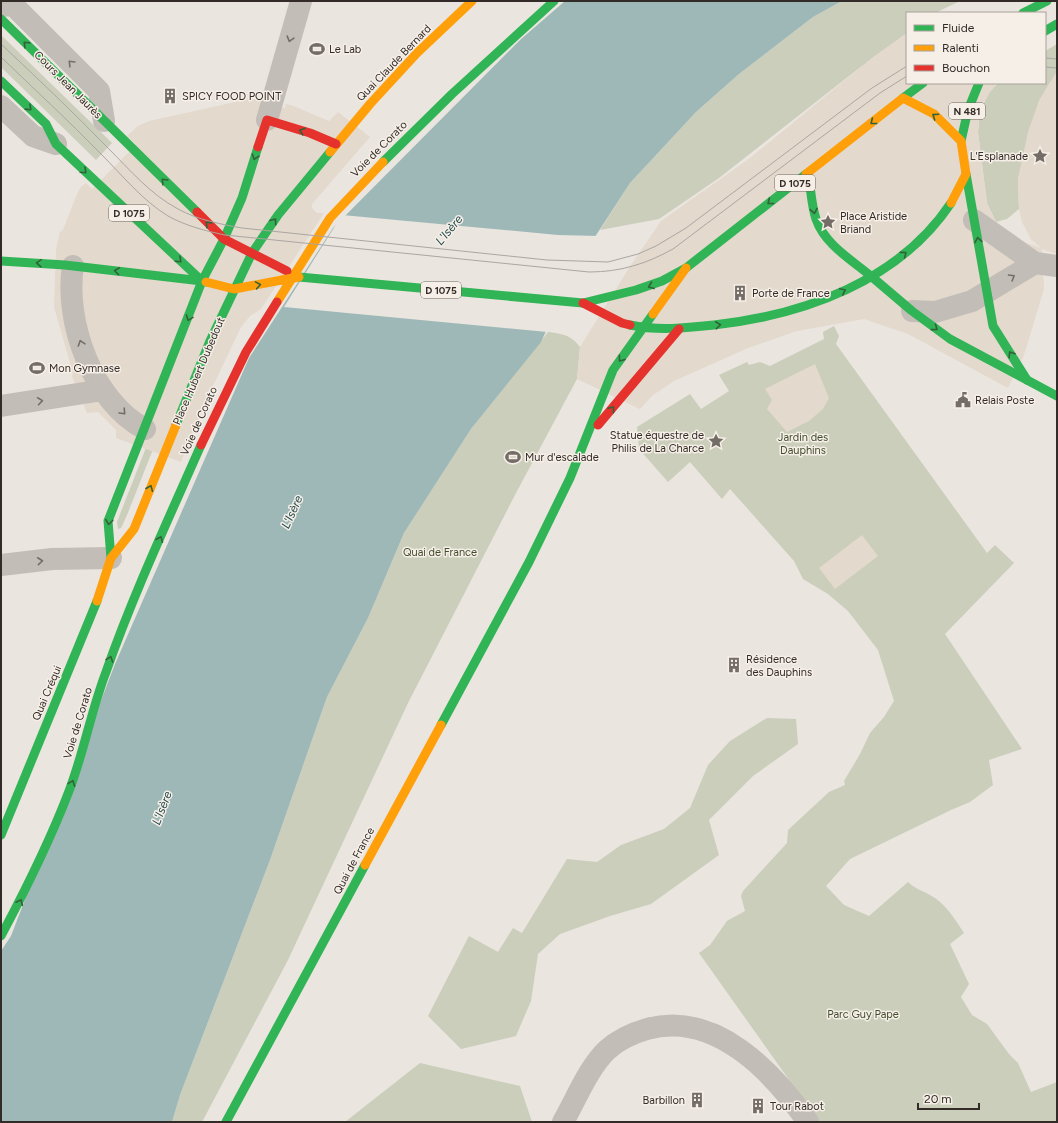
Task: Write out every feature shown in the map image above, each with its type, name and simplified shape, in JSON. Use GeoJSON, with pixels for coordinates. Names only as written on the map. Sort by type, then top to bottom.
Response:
{"type":"FeatureCollection","features":[{"type":"Feature","properties":{"kind":"main road","name":"Quai Claude Bernard"},"geometry":{"type":"LineString","coordinates":[[252,253],[278,215],[336,144],[417,53],[472,1]]}},
{"type":"Feature","properties":{"kind":"main road","name":"Voie de Corato"},"geometry":{"type":"LineString","coordinates":[[1,936],[31,879],[69,791],[85,744],[105,672],[124,625],[214,416],[246,352],[316,238],[330,218],[366,179],[452,94],[515,34],[554,1]]}},
{"type":"Feature","properties":{"kind":"main road"},"geometry":{"type":"LineString","coordinates":[[1025,12],[1047,1]]}},
{"type":"Feature","properties":{"kind":"main road","name":"Cours Jean Jaurès"},"geometry":{"type":"LineString","coordinates":[[1,19],[104,121]]}},
{"type":"Feature","properties":{"kind":"main road"},"geometry":{"type":"LineString","coordinates":[[1046,30],[1057,24]]}},
{"type":"Feature","properties":{"kind":"main road","name":"D 1075"},"geometry":{"type":"LineString","coordinates":[[1,81],[46,124],[56,144],[202,281]]}},
{"type":"Feature","properties":{"kind":"main road"},"geometry":{"type":"LineString","coordinates":[[922,84],[903,98],[934,114],[961,141],[993,326],[1028,380]]}},
{"type":"Feature","properties":{"kind":"main road","name":"N 481"},"geometry":{"type":"LineString","coordinates":[[961,141],[968,110],[978,84]]}},
{"type":"Feature","properties":{"kind":"main road","name":"D 1075"},"geometry":{"type":"LineString","coordinates":[[234,289],[299,277],[584,303],[611,298],[647,288],[665,281],[686,268],[903,98]]}},
{"type":"Feature","properties":{"kind":"main road"},"geometry":{"type":"LineString","coordinates":[[142,438],[202,281],[224,239],[242,198],[270,110],[310,133],[336,144]]}},
{"type":"Feature","properties":{"kind":"main road"},"geometry":{"type":"LineString","coordinates":[[104,121],[224,239],[252,253]]}},
{"type":"Feature","properties":{"kind":"main road"},"geometry":{"type":"LineString","coordinates":[[808,173],[815,214],[818,225],[825,236],[912,311],[950,338],[1057,396]]}},
{"type":"Feature","properties":{"kind":"main road"},"geometry":{"type":"LineString","coordinates":[[872,277],[912,248],[945,212],[957,194],[966,174]]}},
{"type":"Feature","properties":{"kind":"main road","name":"D 1075"},"geometry":{"type":"LineString","coordinates":[[252,253],[299,277]]}},
{"type":"Feature","properties":{"kind":"main road","name":"Place Hubert Dubedout"},"geometry":{"type":"LineString","coordinates":[[164,454],[210,341],[252,253]]}},
{"type":"Feature","properties":{"kind":"main road"},"geometry":{"type":"LineString","coordinates":[[1,261],[69,266],[202,281],[234,289]]}},
{"type":"Feature","properties":{"kind":"main road"},"geometry":{"type":"LineString","coordinates":[[644,328],[686,268]]}},
{"type":"Feature","properties":{"kind":"main road","name":"D 1075"},"geometry":{"type":"LineString","coordinates":[[584,303],[622,323],[644,328],[679,329],[751,321],[812,305],[872,277]]}},
{"type":"Feature","properties":{"kind":"main road","name":"Quai de France"},"geometry":{"type":"LineString","coordinates":[[226,1122],[515,588],[588,439],[613,370],[644,328]]}},
{"type":"Feature","properties":{"kind":"main road","name":"Quai de France"},"geometry":{"type":"LineString","coordinates":[[588,439],[679,329]]}},
{"type":"Feature","properties":{"kind":"main road","name":"Quai Créqui"},"geometry":{"type":"LineString","coordinates":[[111,558],[108,521],[142,438]]}},
{"type":"Feature","properties":{"kind":"main road","name":"Quai Créqui"},"geometry":{"type":"LineString","coordinates":[[1,835],[7,803],[94,611],[111,558],[134,529],[164,454]]}},
{"type":"Feature","properties":{"kind":"street"},"geometry":{"type":"LineString","coordinates":[[270,110],[301,1]]}},
{"type":"Feature","properties":{"kind":"street","name":"Cours Jean Jaurès"},"geometry":{"type":"LineString","coordinates":[[1,6],[13,5],[98,91],[104,121]]}},
{"type":"Feature","properties":{"kind":"street"},"geometry":{"type":"LineString","coordinates":[[1,106],[33,136],[56,144]]}},
{"type":"Feature","properties":{"kind":"street"},"geometry":{"type":"LineString","coordinates":[[974,220],[1035,263],[1057,266]]}},
{"type":"Feature","properties":{"kind":"street"},"geometry":{"type":"LineString","coordinates":[[912,311],[935,312],[972,301],[1035,263]]}},
{"type":"Feature","properties":{"kind":"street"},"geometry":{"type":"LineString","coordinates":[[69,266],[72,307],[79,338],[90,369],[103,390],[133,422],[142,438]]}},
{"type":"Feature","properties":{"kind":"street"},"geometry":{"type":"LineString","coordinates":[[1,406],[103,390]]}},
{"type":"Feature","properties":{"kind":"street"},"geometry":{"type":"LineString","coordinates":[[1,565],[52,559],[111,558]]}},
{"type":"Feature","properties":{"kind":"street"},"geometry":{"type":"LineString","coordinates":[[563,1122],[591,1069],[608,1049],[631,1033],[660,1025],[682,1024],[716,1035],[737,1048],[768,1074],[792,1099],[808,1122]]}},
{"type":"Feature","properties":{"kind":"green space"},"geometry":{"type":"Polygon","coordinates":[[[842,1],[960,1],[937,12],[906,12],[906,34],[858,69],[719,178],[659,219],[600,230],[630,183],[696,112],[739,74],[813,17],[842,1]]]}},
{"type":"Feature","properties":{"kind":"green space"},"geometry":{"type":"Polygon","coordinates":[[[1,35],[112,143],[96,160],[1,67],[1,35]]]}},
{"type":"Feature","properties":{"kind":"green space"},"geometry":{"type":"Polygon","coordinates":[[[1057,44],[1057,82],[1051,81],[1039,101],[1018,179],[1019,209],[1007,219],[996,222],[987,203],[978,132],[980,111],[989,93],[997,84],[1046,84],[1046,50],[1057,44]]]}},
{"type":"Feature","properties":{"kind":"green space","name":"Jardin des Dauphins"},"geometry":{"type":"Polygon","coordinates":[[[834,326],[839,336],[836,344],[987,553],[995,545],[1014,563],[945,634],[1022,749],[989,760],[993,785],[970,802],[850,859],[826,886],[844,905],[869,916],[908,882],[935,898],[945,907],[964,933],[950,944],[969,984],[961,997],[972,1015],[987,1024],[1009,1054],[1018,1063],[1031,1092],[1057,1082],[1057,1122],[819,1122],[699,953],[710,945],[727,921],[745,911],[741,896],[743,891],[787,843],[788,830],[829,792],[845,785],[844,781],[860,754],[870,733],[884,717],[894,701],[878,650],[848,611],[828,594],[803,579],[794,561],[730,489],[722,499],[690,462],[668,482],[639,449],[637,427],[690,394],[701,409],[729,391],[719,375],[747,362],[749,365],[760,362],[770,366],[824,339],[823,332],[834,326]]]}},
{"type":"Feature","properties":{"kind":"green space","name":"Quai de France"},"geometry":{"type":"Polygon","coordinates":[[[548,332],[566,336],[577,343],[580,347],[577,379],[516,493],[408,703],[288,960],[202,1122],[172,1122],[180,1095],[270,860],[327,697],[368,618],[404,533],[471,429],[548,332]]]}},
{"type":"Feature","properties":{"kind":"green space"},"geometry":{"type":"Polygon","coordinates":[[[186,345],[193,348],[127,515],[121,528],[118,529],[117,522],[186,345]]]}},
{"type":"Feature","properties":{"kind":"green space"},"geometry":{"type":"Polygon","coordinates":[[[767,718],[796,719],[798,744],[753,776],[709,820],[719,855],[651,904],[610,916],[560,934],[538,954],[531,1001],[516,1036],[461,1049],[428,1016],[469,936],[498,952],[513,928],[522,933],[567,859],[597,862],[621,845],[664,829],[690,808],[708,765],[730,741],[767,718]]]}},
{"type":"Feature","properties":{"kind":"green space"},"geometry":{"type":"Polygon","coordinates":[[[420,1063],[520,1086],[532,1122],[345,1122],[420,1063]]]}},
{"type":"Feature","properties":{"kind":"shaded area","name":"Place Aristide Briand"},"geometry":{"type":"Polygon","coordinates":[[[906,34],[906,84],[997,84],[989,93],[980,111],[978,132],[987,203],[996,222],[1026,243],[1041,248],[1031,239],[1022,222],[1019,209],[1018,179],[1028,132],[1039,101],[1057,71],[1057,254],[1042,249],[1044,289],[1024,355],[1008,388],[908,334],[864,319],[797,331],[748,348],[674,381],[653,395],[640,409],[577,379],[580,347],[629,268],[661,221],[750,158],[873,57],[906,34]]]}},
{"type":"Feature","properties":{"kind":"shaded area"},"geometry":{"type":"Polygon","coordinates":[[[249,99],[264,100],[262,105],[285,108],[286,104],[291,105],[329,121],[338,112],[370,137],[312,204],[312,208],[317,213],[324,213],[261,309],[250,316],[241,327],[203,407],[181,462],[116,438],[116,430],[98,412],[87,413],[72,376],[73,373],[54,307],[56,250],[60,232],[63,230],[81,187],[86,183],[92,189],[136,145],[127,136],[138,126],[149,121],[249,99]]]}},
{"type":"Feature","properties":{"kind":"shaded area"},"geometry":{"type":"Polygon","coordinates":[[[815,364],[829,398],[823,409],[809,421],[787,432],[767,409],[772,400],[765,389],[815,364]]]}},
{"type":"Feature","properties":{"kind":"shaded area"},"geometry":{"type":"Polygon","coordinates":[[[862,535],[878,556],[835,589],[819,568],[862,535]]]}},
{"type":"Feature","properties":{"kind":"water","name":"L'Isère"},"geometry":{"type":"Polygon","coordinates":[[[565,1],[842,1],[813,17],[739,74],[696,112],[630,183],[576,266],[541,342],[471,429],[404,533],[368,618],[327,697],[270,860],[180,1095],[172,1122],[1,1122],[1,951],[11,936],[115,664],[249,358],[333,228],[520,40],[565,1]]]}},
{"type":"Feature","properties":{"kind":"pier"},"geometry":{"type":"Polygon","coordinates":[[[342,215],[558,235],[598,236],[578,267],[547,332],[284,307],[342,215]]]}},
{"type":"Feature","properties":{"kind":"tram line"},"geometry":{"type":"LineString","coordinates":[[1,44],[149,189],[178,209],[201,219],[242,228],[547,260],[608,262],[638,254],[656,246],[686,228],[872,88],[906,67]]}},
{"type":"Feature","properties":{"kind":"tram line"},"geometry":{"type":"LineString","coordinates":[[1,57],[77,129],[141,195],[159,210],[175,220],[203,230],[225,235],[589,272],[622,269],[643,263],[673,249],[880,93],[906,77]]}},
{"type":"Feature","properties":{"kind":"tram line"},"geometry":{"type":"LineString","coordinates":[[1046,58],[1057,59]]}},
{"type":"Feature","properties":{"kind":"tram line"},"geometry":{"type":"LineString","coordinates":[[1046,67],[1057,68]]}},
{"type":"Feature","properties":{"kind":"traffic: fast"},"geometry":{"type":"LineString","coordinates":[[383,162],[452,94],[554,1]]}},
{"type":"Feature","properties":{"kind":"traffic: fast"},"geometry":{"type":"LineString","coordinates":[[1025,12],[1047,1]]}},
{"type":"Feature","properties":{"kind":"traffic: fast"},"geometry":{"type":"LineString","coordinates":[[1,19],[197,212]]}},
{"type":"Feature","properties":{"kind":"traffic: fast"},"geometry":{"type":"LineString","coordinates":[[1046,30],[1057,24]]}},
{"type":"Feature","properties":{"kind":"traffic: fast"},"geometry":{"type":"LineString","coordinates":[[1,81],[46,124],[56,144],[202,281],[206,282]]}},
{"type":"Feature","properties":{"kind":"traffic: fast"},"geometry":{"type":"LineString","coordinates":[[903,98],[922,84]]}},
{"type":"Feature","properties":{"kind":"traffic: fast"},"geometry":{"type":"LineString","coordinates":[[961,141],[968,110],[979,84]]}},
{"type":"Feature","properties":{"kind":"traffic: fast"},"geometry":{"type":"LineString","coordinates":[[111,558],[108,521],[202,281],[224,239],[242,198],[258,147]]}},
{"type":"Feature","properties":{"kind":"traffic: fast"},"geometry":{"type":"LineString","coordinates":[[176,425],[210,341],[252,253],[278,215],[330,152]]}},
{"type":"Feature","properties":{"kind":"traffic: fast"},"geometry":{"type":"LineString","coordinates":[[808,173],[813,208],[820,228],[832,244],[872,277]]}},
{"type":"Feature","properties":{"kind":"traffic: fast"},"geometry":{"type":"LineString","coordinates":[[299,277],[583,303],[636,290],[662,281],[686,268],[806,174]]}},
{"type":"Feature","properties":{"kind":"traffic: fast"},"geometry":{"type":"LineString","coordinates":[[966,174],[993,326],[1027,380]]}},
{"type":"Feature","properties":{"kind":"traffic: fast"},"geometry":{"type":"LineString","coordinates":[[630,325],[651,328],[682,328],[714,325],[782,313],[815,303],[847,290],[877,273],[905,254],[930,230],[951,203]]}},
{"type":"Feature","properties":{"kind":"traffic: fast"},"geometry":{"type":"LineString","coordinates":[[1,261],[65,265],[202,281]]}},
{"type":"Feature","properties":{"kind":"traffic: fast"},"geometry":{"type":"LineString","coordinates":[[872,277],[912,311],[950,339],[1057,396]]}},
{"type":"Feature","properties":{"kind":"traffic: fast"},"geometry":{"type":"LineString","coordinates":[[441,725],[529,562],[570,478],[613,370],[653,314]]}},
{"type":"Feature","properties":{"kind":"traffic: fast"},"geometry":{"type":"LineString","coordinates":[[1,936],[20,901],[62,810],[116,643],[151,558],[201,445]]}},
{"type":"Feature","properties":{"kind":"traffic: fast"},"geometry":{"type":"LineString","coordinates":[[1,835],[97,601]]}},
{"type":"Feature","properties":{"kind":"traffic: fast"},"geometry":{"type":"LineString","coordinates":[[226,1122],[365,865]]}},
{"type":"Feature","properties":{"kind":"traffic: slow"},"geometry":{"type":"LineString","coordinates":[[330,152],[370,104],[417,53],[472,1]]}},
{"type":"Feature","properties":{"kind":"traffic: slow"},"geometry":{"type":"LineString","coordinates":[[806,174],[903,98],[934,114],[961,141],[966,174],[951,203]]}},
{"type":"Feature","properties":{"kind":"traffic: slow"},"geometry":{"type":"LineString","coordinates":[[277,302],[330,218],[383,162]]}},
{"type":"Feature","properties":{"kind":"traffic: slow"},"geometry":{"type":"LineString","coordinates":[[653,314],[686,268]]}},
{"type":"Feature","properties":{"kind":"traffic: slow"},"geometry":{"type":"LineString","coordinates":[[282,280],[299,277]]}},
{"type":"Feature","properties":{"kind":"traffic: slow"},"geometry":{"type":"LineString","coordinates":[[206,282],[234,289],[282,280]]}},
{"type":"Feature","properties":{"kind":"traffic: slow"},"geometry":{"type":"LineString","coordinates":[[97,601],[111,558],[134,529],[176,425]]}},
{"type":"Feature","properties":{"kind":"traffic: slow"},"geometry":{"type":"LineString","coordinates":[[365,865],[441,725]]}},
{"type":"Feature","properties":{"kind":"traffic: jam"},"geometry":{"type":"LineString","coordinates":[[258,147],[267,120],[310,133],[336,144]]}},
{"type":"Feature","properties":{"kind":"traffic: jam"},"geometry":{"type":"LineString","coordinates":[[197,212],[224,239],[287,271]]}},
{"type":"Feature","properties":{"kind":"traffic: jam"},"geometry":{"type":"LineString","coordinates":[[201,445],[246,352],[277,302]]}},
{"type":"Feature","properties":{"kind":"traffic: jam"},"geometry":{"type":"LineString","coordinates":[[583,303],[622,323],[630,325]]}},
{"type":"Feature","properties":{"kind":"traffic: jam"},"geometry":{"type":"LineString","coordinates":[[598,425],[679,329]]}},
{"type":"Feature","properties":{"kind":"place","name":"Le Lab"},"geometry":{"type":"Point","coordinates":[317,49]}},
{"type":"Feature","properties":{"kind":"place","name":"SPICY FOOD POINT"},"geometry":{"type":"Point","coordinates":[170,96]}},
{"type":"Feature","properties":{"kind":"place","name":"L'Esplanade"},"geometry":{"type":"Point","coordinates":[1040,156]}},
{"type":"Feature","properties":{"kind":"place","name":"Place Aristide Briand"},"geometry":{"type":"Point","coordinates":[828,222]}},
{"type":"Feature","properties":{"kind":"place","name":"Porte de France"},"geometry":{"type":"Point","coordinates":[740,293]}},
{"type":"Feature","properties":{"kind":"place","name":"Mon Gymnase"},"geometry":{"type":"Point","coordinates":[37,368]}},
{"type":"Feature","properties":{"kind":"place","name":"Relais Poste"},"geometry":{"type":"Point","coordinates":[963,400]}},
{"type":"Feature","properties":{"kind":"place","name":"Statue équestre de Philis de La Charce"},"geometry":{"type":"Point","coordinates":[716,441]}},
{"type":"Feature","properties":{"kind":"place","name":"Mur d'escalade"},"geometry":{"type":"Point","coordinates":[513,457]}},
{"type":"Feature","properties":{"kind":"place","name":"Résidence des Dauphins"},"geometry":{"type":"Point","coordinates":[734,665]}},
{"type":"Feature","properties":{"kind":"place","name":"Barbillon"},"geometry":{"type":"Point","coordinates":[697,1100]}},
{"type":"Feature","properties":{"kind":"place","name":"Tour Rabot"},"geometry":{"type":"Point","coordinates":[758,1106]}},
{"type":"Feature","properties":{"kind":"park label","name":"Parc Guy Pape"},"geometry":{"type":"Point","coordinates":[863,1014]}}]}
